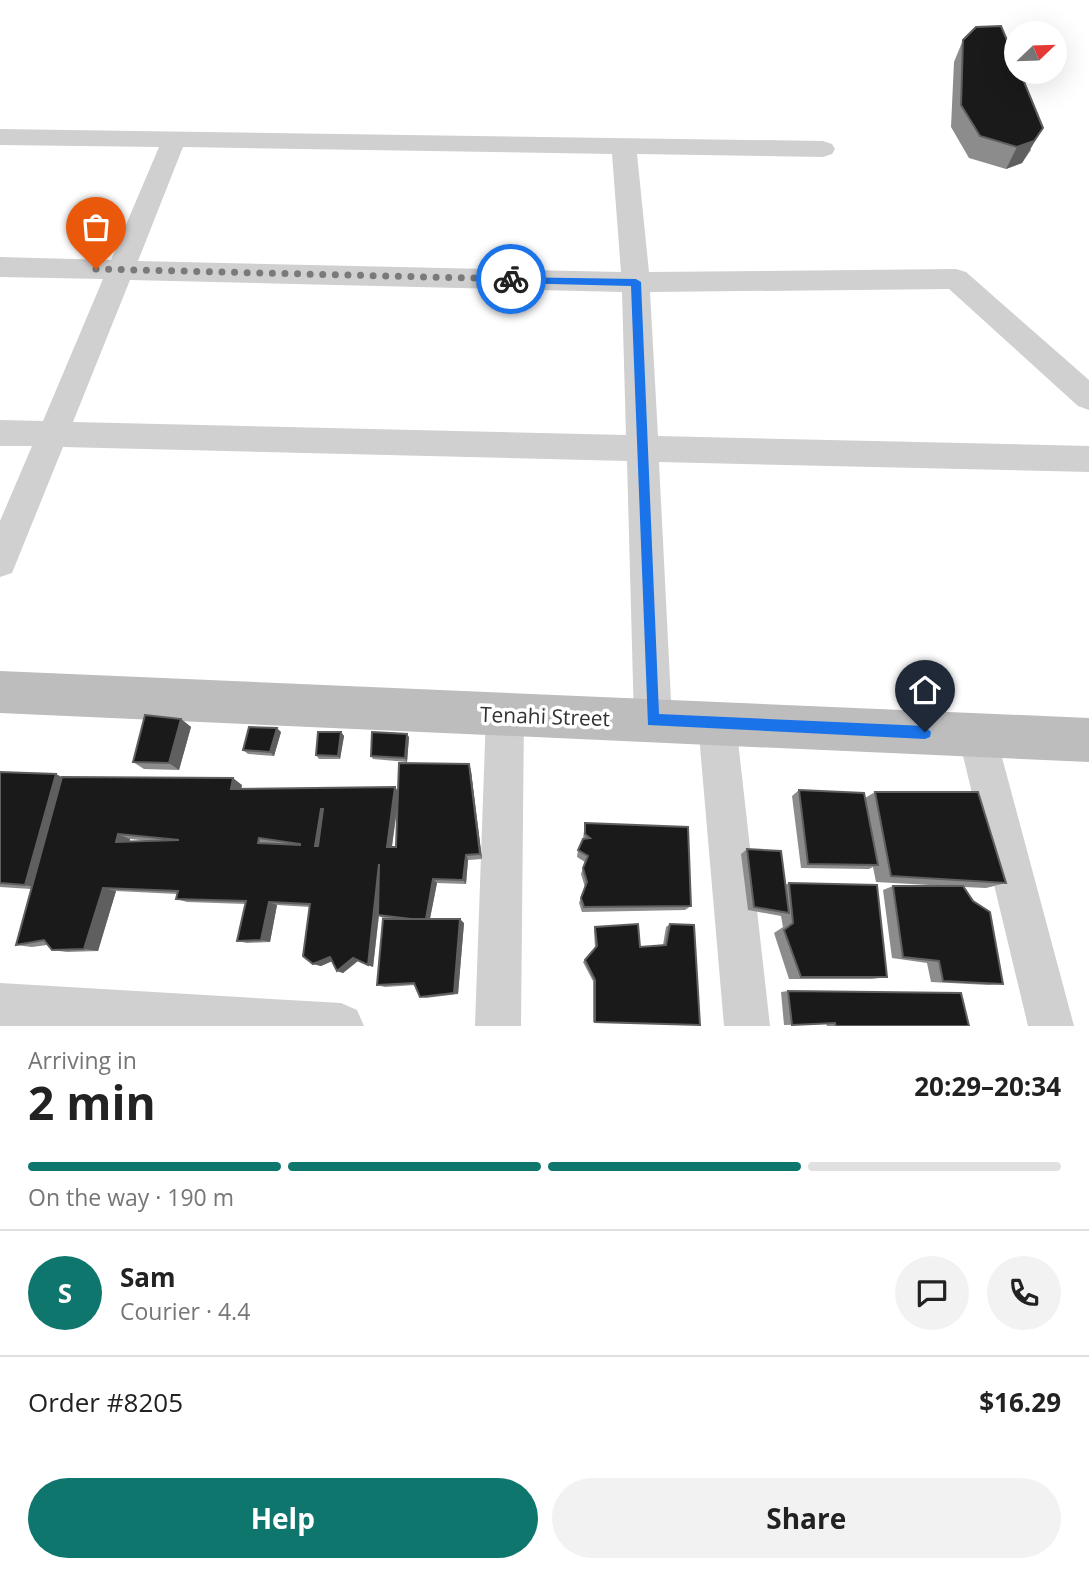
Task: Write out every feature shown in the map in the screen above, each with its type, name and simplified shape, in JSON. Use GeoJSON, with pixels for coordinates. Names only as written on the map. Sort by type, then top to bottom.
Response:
{"type":"FeatureCollection","features":[{"type":"Feature","properties":{"kind":"street"},"geometry":{"type":"LineString","coordinates":[[0,137],[822,149]]}},
{"type":"Feature","properties":{"kind":"street"},"geometry":{"type":"LineString","coordinates":[[0,562],[175,138]]}},
{"type":"Feature","properties":{"kind":"street"},"geometry":{"type":"LineString","coordinates":[[624,147],[636,282],[653,720]]}},
{"type":"Feature","properties":{"kind":"street"},"geometry":{"type":"LineString","coordinates":[[0,267],[636,282],[956,279],[1089,398]]}},
{"type":"Feature","properties":{"kind":"street"},"geometry":{"type":"LineString","coordinates":[[0,433],[1089,459]]}},
{"type":"Feature","properties":{"kind":"street","name":"Tenahi Street"},"geometry":{"type":"LineString","coordinates":[[3,701],[505,714],[1089,740]]}},
{"type":"Feature","properties":{"kind":"street"},"geometry":{"type":"LineString","coordinates":[[498,1026],[505,714]]}},
{"type":"Feature","properties":{"kind":"street"},"geometry":{"type":"LineString","coordinates":[[717,723],[747,1026]]}},
{"type":"Feature","properties":{"kind":"street"},"geometry":{"type":"LineString","coordinates":[[977,735],[1051,1026]]}},
{"type":"Feature","properties":{"kind":"street"},"geometry":{"type":"LineString","coordinates":[[0,1006],[341,1026]]}},
{"type":"Feature","properties":{"kind":"building"},"geometry":{"type":"Polygon","coordinates":[[[1001,26],[1004,33],[1004,84],[1025,84],[1043,128],[1034,141],[1017,147],[980,136],[961,105],[963,40],[976,27],[1001,26]]]}},
{"type":"Feature","properties":{"kind":"building"},"geometry":{"type":"Polygon","coordinates":[[[145,715],[181,719],[169,763],[133,762],[145,715]]]}},
{"type":"Feature","properties":{"kind":"building"},"geometry":{"type":"Polygon","coordinates":[[[249,727],[277,728],[270,752],[243,750],[249,727]]]}},
{"type":"Feature","properties":{"kind":"building"},"geometry":{"type":"Polygon","coordinates":[[[318,732],[341,732],[338,756],[316,755],[318,732]]]}},
{"type":"Feature","properties":{"kind":"building"},"geometry":{"type":"Polygon","coordinates":[[[372,732],[407,734],[405,758],[371,756],[372,732]]]}},
{"type":"Feature","properties":{"kind":"building"},"geometry":{"type":"Polygon","coordinates":[[[399,763],[469,764],[480,854],[466,855],[463,880],[433,879],[426,919],[378,915],[379,864],[368,965],[353,958],[337,971],[330,957],[313,964],[303,956],[310,904],[269,902],[261,940],[237,941],[246,901],[176,899],[178,891],[103,888],[84,949],[52,950],[44,940],[16,945],[62,777],[233,778],[231,789],[395,787],[387,847],[396,847],[399,763]],[[321,809],[315,846],[318,846],[321,809]],[[118,834],[116,842],[179,840],[118,834]],[[259,838],[258,843],[300,845],[259,838]]]}},
{"type":"Feature","properties":{"kind":"building"},"geometry":{"type":"Polygon","coordinates":[[[0,772],[56,774],[25,885],[0,883],[0,772]]]}},
{"type":"Feature","properties":{"kind":"building"},"geometry":{"type":"Polygon","coordinates":[[[799,790],[864,793],[878,865],[808,864],[799,790]]]}},
{"type":"Feature","properties":{"kind":"building"},"geometry":{"type":"Polygon","coordinates":[[[875,792],[978,792],[1006,883],[891,876],[875,792]]]}},
{"type":"Feature","properties":{"kind":"building"},"geometry":{"type":"Polygon","coordinates":[[[585,823],[688,827],[691,906],[584,907],[581,898],[587,882],[583,868],[588,856],[578,850],[583,839],[590,838],[585,834],[585,823]]]}},
{"type":"Feature","properties":{"kind":"building"},"geometry":{"type":"Polygon","coordinates":[[[747,849],[781,851],[789,913],[754,907],[747,849]]]}},
{"type":"Feature","properties":{"kind":"building"},"geometry":{"type":"Polygon","coordinates":[[[789,883],[877,885],[887,977],[801,977],[784,930],[793,923],[789,883]]]}},
{"type":"Feature","properties":{"kind":"building"},"geometry":{"type":"Polygon","coordinates":[[[893,886],[963,886],[973,901],[990,912],[1003,984],[943,981],[939,961],[903,957],[893,886]]]}},
{"type":"Feature","properties":{"kind":"building"},"geometry":{"type":"Polygon","coordinates":[[[383,919],[460,919],[454,993],[420,997],[414,983],[377,985],[383,919]]]}},
{"type":"Feature","properties":{"kind":"building"},"geometry":{"type":"Polygon","coordinates":[[[638,924],[640,947],[666,945],[670,924],[694,925],[700,1025],[595,1022],[595,980],[585,960],[597,946],[595,927],[638,924]]]}},
{"type":"Feature","properties":{"kind":"building"},"geometry":{"type":"Polygon","coordinates":[[[788,991],[961,993],[969,1026],[836,1026],[835,1023],[792,1025],[788,991]]]}},
{"type":"Feature","properties":{"kind":"way so far"},"geometry":{"type":"LineString","coordinates":[[96,269],[511,279]]}},
{"type":"Feature","properties":{"kind":"route"},"geometry":{"type":"LineString","coordinates":[[511,279],[636,282],[653,720],[925,732]]}}]}
